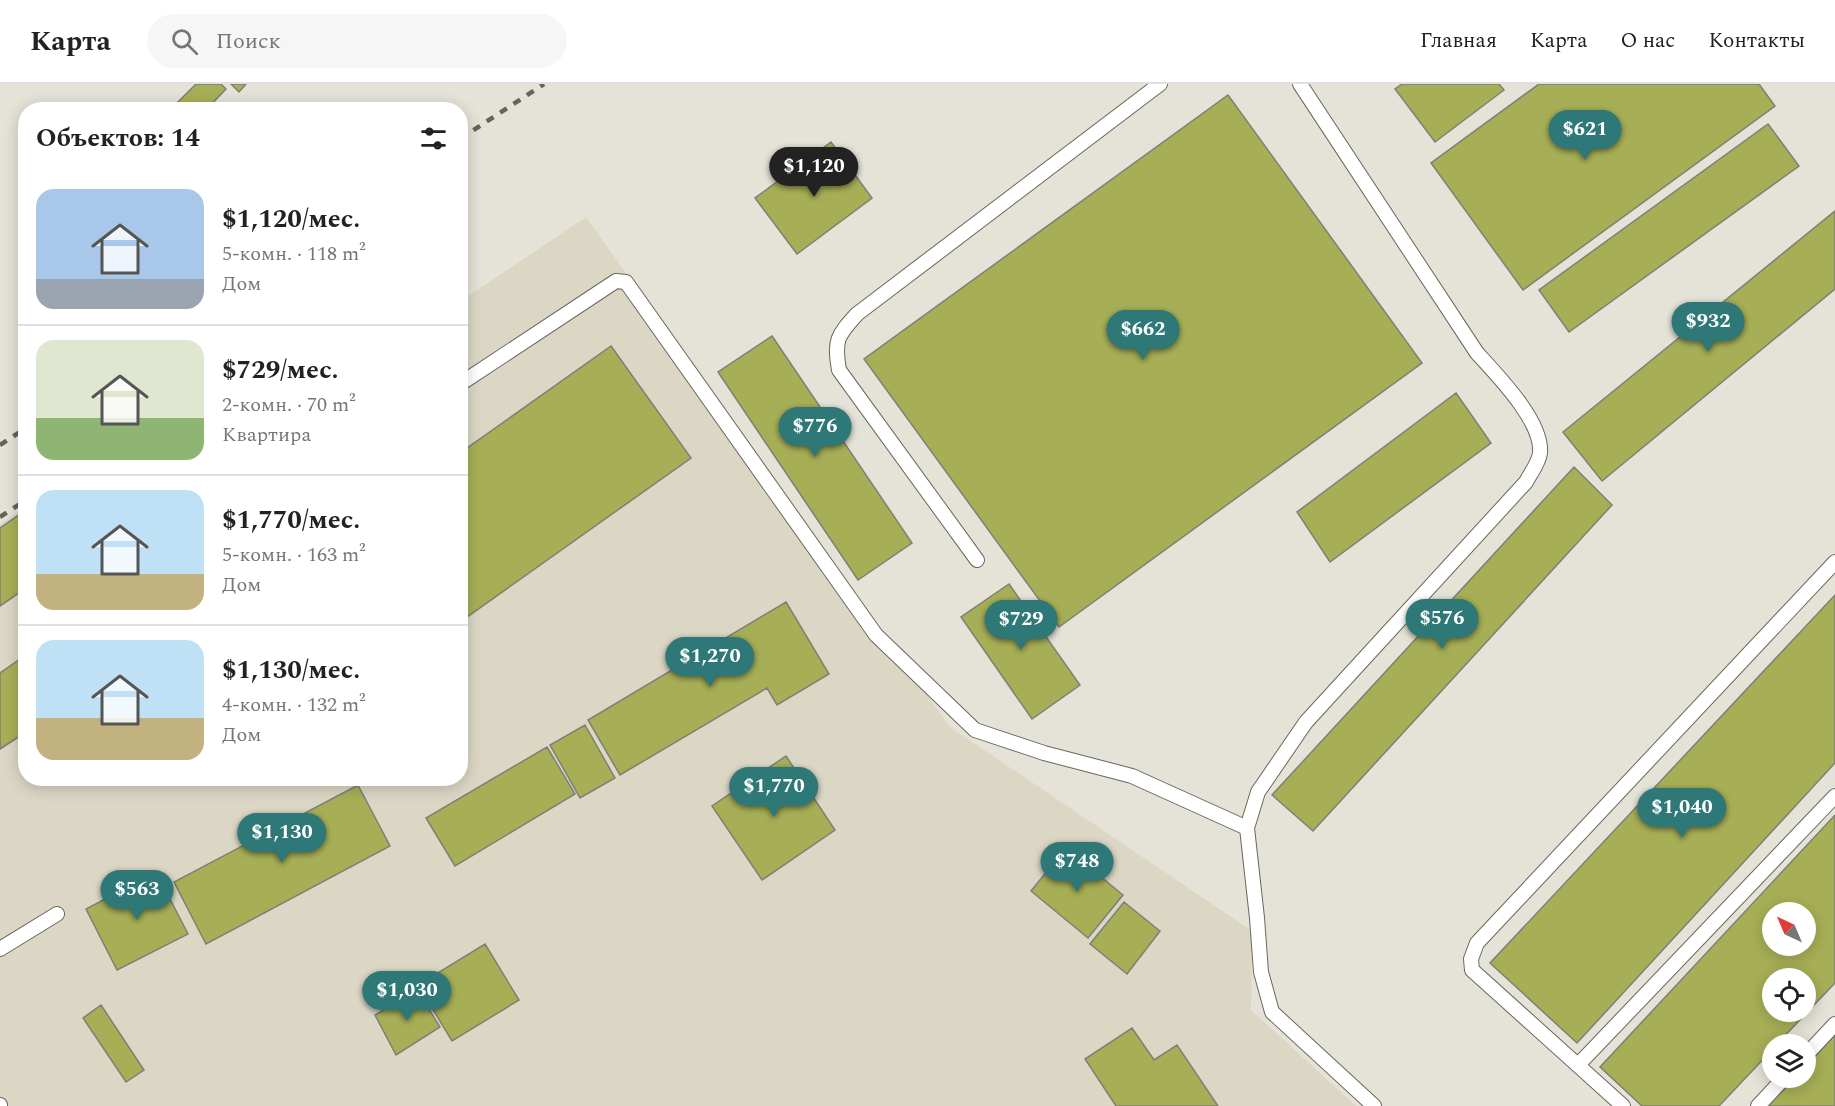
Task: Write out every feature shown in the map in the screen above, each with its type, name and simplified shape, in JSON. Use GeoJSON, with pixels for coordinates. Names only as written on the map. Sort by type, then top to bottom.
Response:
{"type":"FeatureCollection","features":[{"type":"Feature","properties":{"kind":"lane"},"geometry":{"type":"LineString","coordinates":[[977,560],[839,370],[836,348],[842,330],[857,314],[1160,84]]}},
{"type":"Feature","properties":{"kind":"lane"},"geometry":{"type":"LineString","coordinates":[[1300,84],[1478,353],[1510,390],[1538,433],[1540,455],[1526,482],[1306,722],[1258,792],[1247,828],[1261,972],[1272,1012],[1374,1106]]}},
{"type":"Feature","properties":{"kind":"lane"},"geometry":{"type":"LineString","coordinates":[[468,379],[616,281],[626,282],[876,635],[975,730],[1044,753],[1132,776],[1247,828]]}},
{"type":"Feature","properties":{"kind":"lane"},"geometry":{"type":"LineString","coordinates":[[1623,1106],[1472,970],[1471,959],[1477,943],[1835,562]]}},
{"type":"Feature","properties":{"kind":"lane"},"geometry":{"type":"LineString","coordinates":[[1578,1065],[1835,796]]}},
{"type":"Feature","properties":{"kind":"lane"},"geometry":{"type":"LineString","coordinates":[[0,949],[57,914]]}},
{"type":"Feature","properties":{"kind":"lane"},"geometry":{"type":"LineString","coordinates":[[1816,1044],[1835,1024]]}},
{"type":"Feature","properties":{"kind":"lane"},"geometry":{"type":"LineString","coordinates":[[1758,1106],[1775,1088]]}},
{"type":"Feature","properties":{"kind":"shaded area"},"geometry":{"type":"Polygon","coordinates":[[[586,217],[950,727],[1252,931],[1251,1010],[1356,1106],[0,1106],[0,524],[18,512],[18,786],[468,786],[468,296],[586,217]]]}},
{"type":"Feature","properties":{"kind":"building"},"geometry":{"type":"Polygon","coordinates":[[[196,84],[221,84],[226,89],[214,102],[178,102],[196,84]]]}},
{"type":"Feature","properties":{"kind":"building"},"geometry":{"type":"Polygon","coordinates":[[[231,84],[246,84],[239,92],[231,84]]]}},
{"type":"Feature","properties":{"kind":"building"},"geometry":{"type":"Polygon","coordinates":[[[1402,84],[1499,84],[1504,90],[1435,142],[1395,89],[1402,84]]]}},
{"type":"Feature","properties":{"kind":"building"},"geometry":{"type":"Polygon","coordinates":[[[1539,84],[1759,84],[1775,106],[1523,290],[1431,163],[1539,84]]]}},
{"type":"Feature","properties":{"kind":"building"},"geometry":{"type":"Polygon","coordinates":[[[1228,95],[1422,363],[1059,627],[864,359],[1228,95]]]}},
{"type":"Feature","properties":{"kind":"building"},"geometry":{"type":"Polygon","coordinates":[[[1768,124],[1799,166],[1569,332],[1539,290],[1768,124]]]}},
{"type":"Feature","properties":{"kind":"building"},"geometry":{"type":"Polygon","coordinates":[[[831,142],[872,198],[797,254],[755,198],[831,142]]]}},
{"type":"Feature","properties":{"kind":"building"},"geometry":{"type":"Polygon","coordinates":[[[1835,211],[1835,289],[1602,481],[1563,432],[1835,211]]]}},
{"type":"Feature","properties":{"kind":"building"},"geometry":{"type":"Polygon","coordinates":[[[772,336],[912,543],[858,580],[718,372],[772,336]]]}},
{"type":"Feature","properties":{"kind":"building"},"geometry":{"type":"Polygon","coordinates":[[[611,346],[691,458],[468,616],[468,447],[611,346]]]}},
{"type":"Feature","properties":{"kind":"building"},"geometry":{"type":"Polygon","coordinates":[[[1456,393],[1491,443],[1330,562],[1297,512],[1456,393]]]}},
{"type":"Feature","properties":{"kind":"building"},"geometry":{"type":"Polygon","coordinates":[[[1574,467],[1612,505],[1313,831],[1272,795],[1574,467]]]}},
{"type":"Feature","properties":{"kind":"building"},"geometry":{"type":"Polygon","coordinates":[[[18,516],[18,594],[0,606],[0,528],[18,516]]]}},
{"type":"Feature","properties":{"kind":"building"},"geometry":{"type":"Polygon","coordinates":[[[1009,584],[1080,685],[1032,719],[961,617],[1009,584]]]}},
{"type":"Feature","properties":{"kind":"building"},"geometry":{"type":"Polygon","coordinates":[[[1835,595],[1835,763],[1577,1043],[1490,963],[1835,595]]]}},
{"type":"Feature","properties":{"kind":"building"},"geometry":{"type":"Polygon","coordinates":[[[786,602],[829,674],[777,705],[767,688],[620,775],[588,720],[786,602]]]}},
{"type":"Feature","properties":{"kind":"building"},"geometry":{"type":"Polygon","coordinates":[[[18,661],[18,737],[0,749],[0,673],[18,661]]]}},
{"type":"Feature","properties":{"kind":"building"},"geometry":{"type":"Polygon","coordinates":[[[585,725],[615,778],[580,798],[550,745],[585,725]]]}},
{"type":"Feature","properties":{"kind":"building"},"geometry":{"type":"Polygon","coordinates":[[[547,747],[575,794],[455,866],[426,818],[547,747]]]}},
{"type":"Feature","properties":{"kind":"building"},"geometry":{"type":"Polygon","coordinates":[[[786,756],[835,830],[762,880],[712,806],[786,756]]]}},
{"type":"Feature","properties":{"kind":"building"},"geometry":{"type":"Polygon","coordinates":[[[356,786],[359,786],[390,846],[206,944],[174,882],[356,786]]]}},
{"type":"Feature","properties":{"kind":"building"},"geometry":{"type":"Polygon","coordinates":[[[1835,815],[1835,983],[1816,1003],[1816,968],[1762,968],[1762,1022],[1798,1022],[1787,1034],[1762,1034],[1762,1061],[1719,1106],[1642,1106],[1600,1067],[1835,815]]]}},
{"type":"Feature","properties":{"kind":"building"},"geometry":{"type":"Polygon","coordinates":[[[1066,848],[1123,895],[1088,938],[1031,891],[1066,848]]]}},
{"type":"Feature","properties":{"kind":"building"},"geometry":{"type":"Polygon","coordinates":[[[156,872],[188,934],[117,970],[86,909],[156,872]]]}},
{"type":"Feature","properties":{"kind":"building"},"geometry":{"type":"Polygon","coordinates":[[[1124,902],[1160,931],[1127,974],[1090,944],[1124,902]]]}},
{"type":"Feature","properties":{"kind":"building"},"geometry":{"type":"Polygon","coordinates":[[[485,944],[519,1000],[452,1041],[418,985],[485,944]]]}},
{"type":"Feature","properties":{"kind":"building"},"geometry":{"type":"Polygon","coordinates":[[[417,990],[440,1027],[396,1055],[375,1015],[417,990]]]}},
{"type":"Feature","properties":{"kind":"building"},"geometry":{"type":"Polygon","coordinates":[[[101,1005],[144,1070],[126,1082],[83,1018],[101,1005]]]}},
{"type":"Feature","properties":{"kind":"building"},"geometry":{"type":"Polygon","coordinates":[[[1132,1028],[1154,1060],[1177,1045],[1218,1106],[1116,1106],[1085,1059],[1132,1028]]]}},
{"type":"Feature","properties":{"kind":"building"},"geometry":{"type":"Polygon","coordinates":[[[1835,1035],[1835,1106],[1768,1106],[1785,1088],[1816,1088],[1816,1055],[1835,1035]]]}},
{"type":"Feature","properties":{"kind":"railway"},"geometry":{"type":"LineString","coordinates":[[468,134],[544,84]]}},
{"type":"Feature","properties":{"kind":"railway"},"geometry":{"type":"LineString","coordinates":[[0,445],[18,433]]}},
{"type":"Feature","properties":{"kind":"railway"},"geometry":{"type":"LineString","coordinates":[[0,517],[18,505]]}}]}
